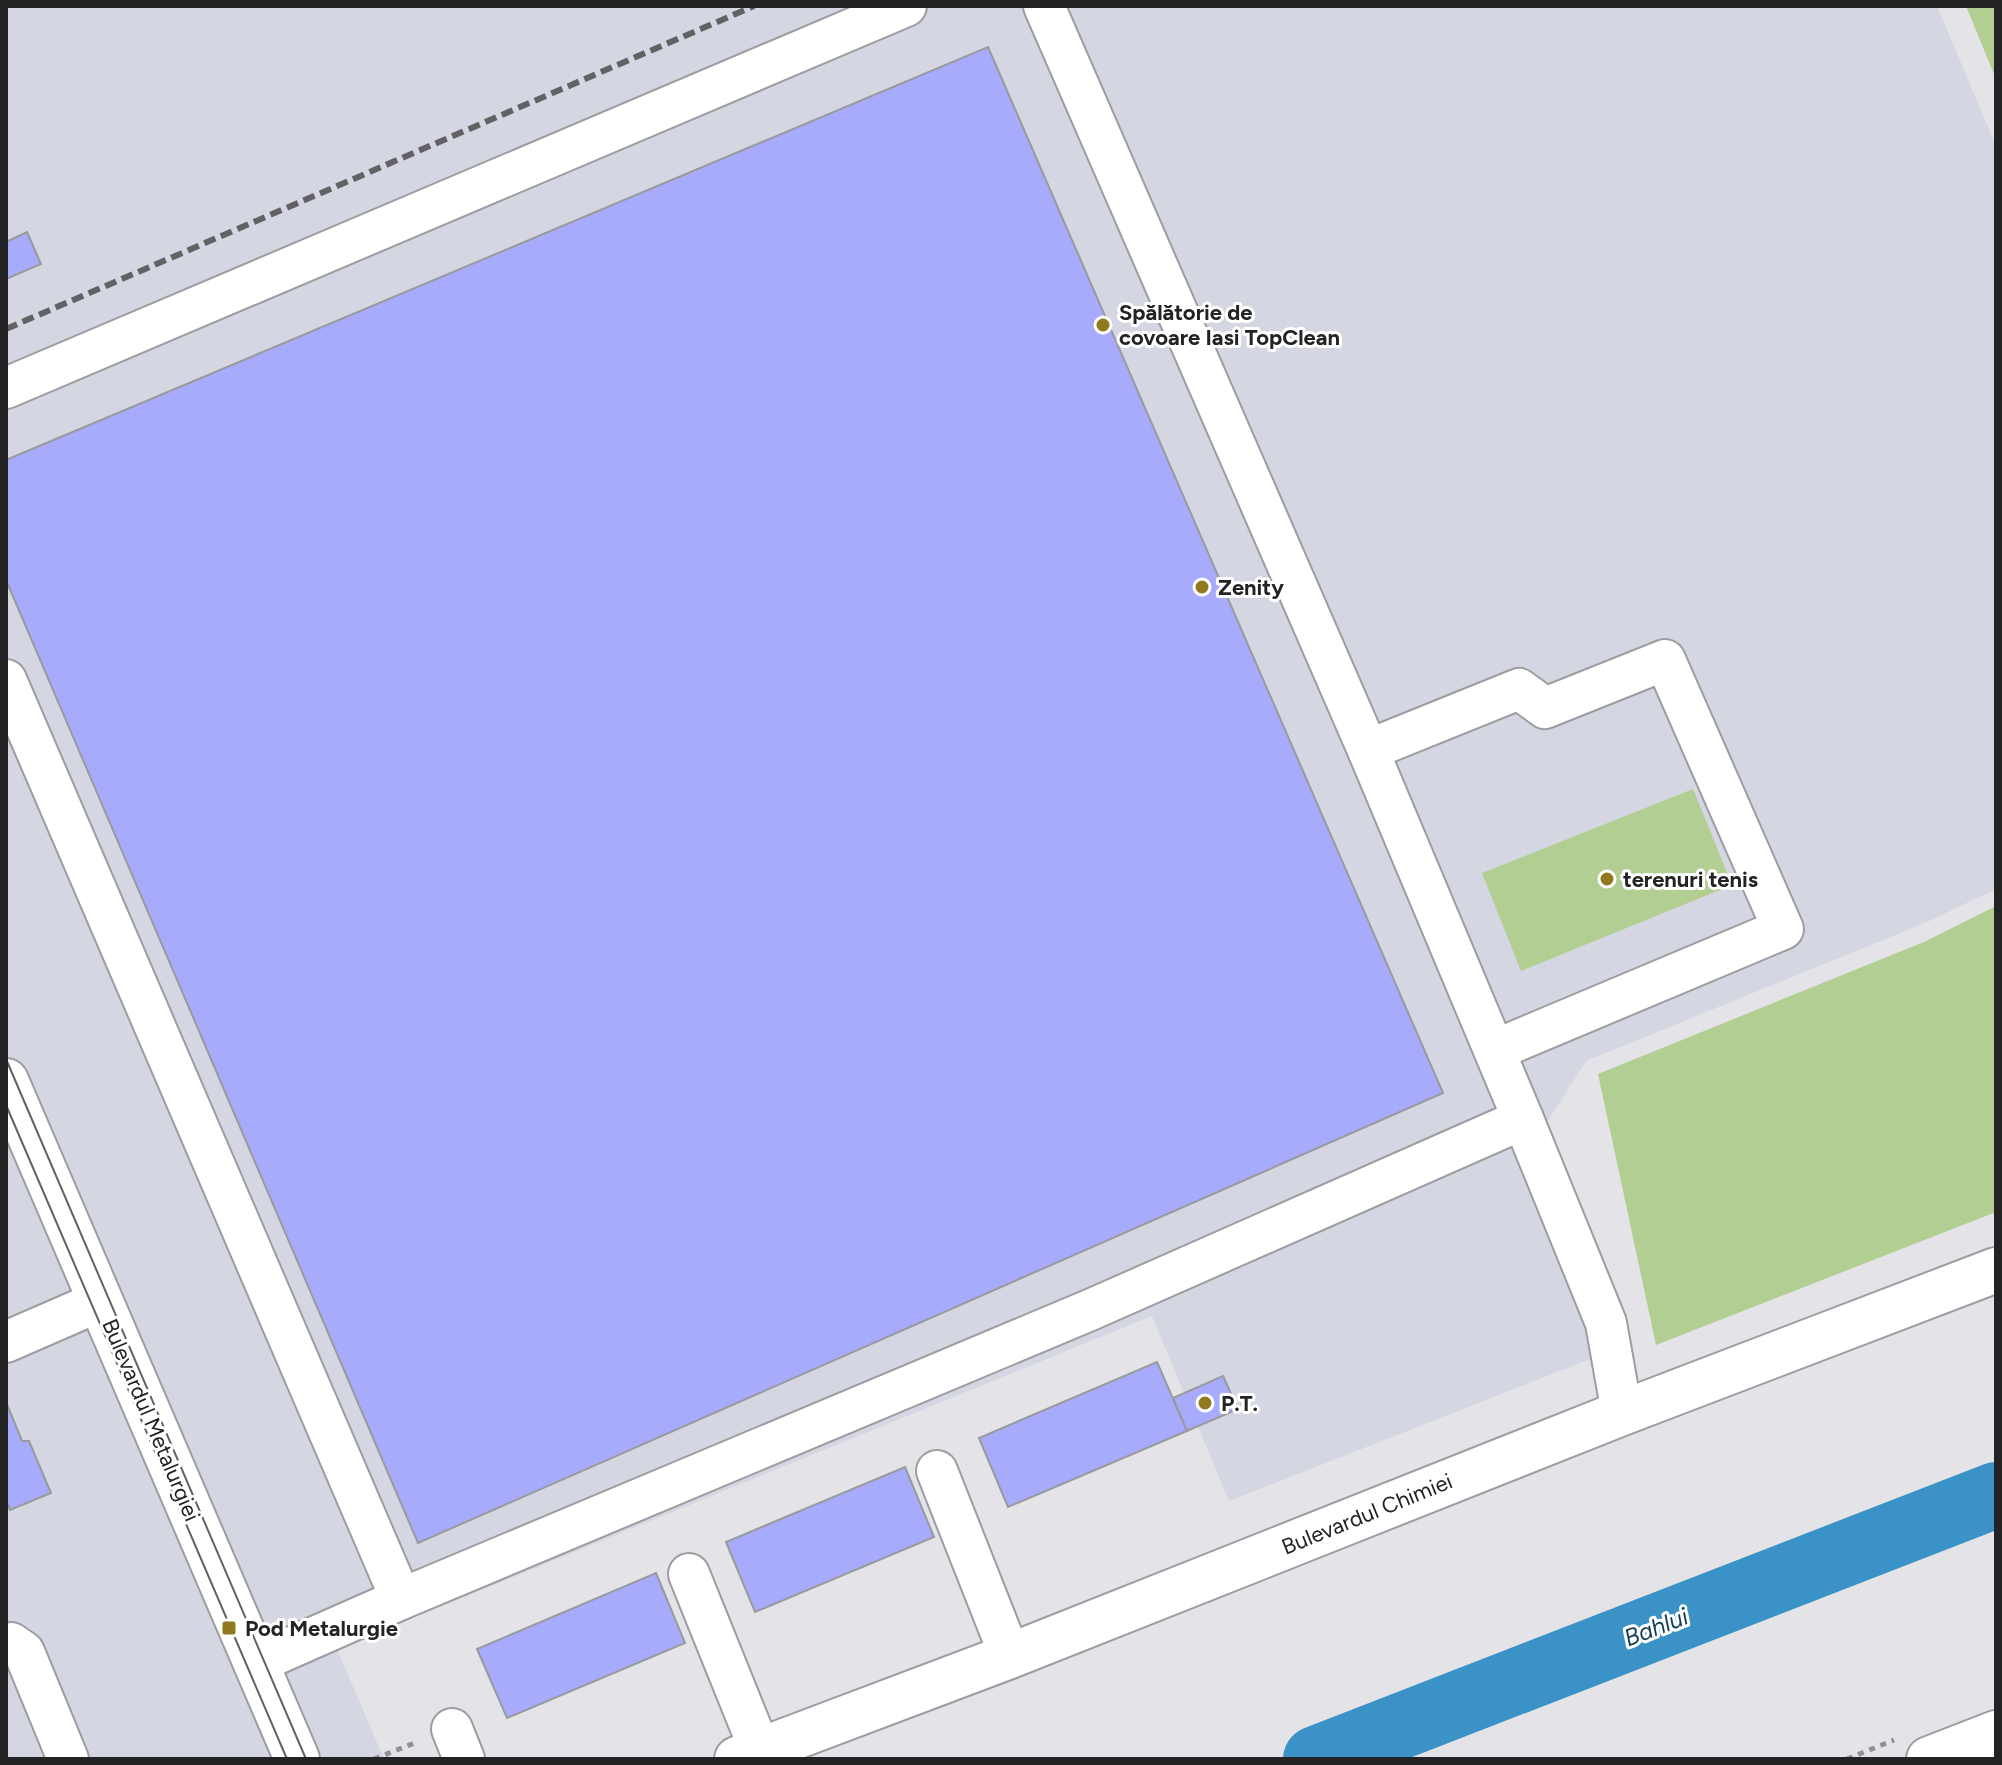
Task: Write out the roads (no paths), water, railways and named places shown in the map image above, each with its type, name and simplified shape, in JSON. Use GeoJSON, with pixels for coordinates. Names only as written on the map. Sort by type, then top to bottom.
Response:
{"type":"FeatureCollection","features":[{"type":"Feature","properties":{"kind":"main road","name":"Bulevardul Metalurgiei"},"geometry":{"type":"LineString","coordinates":[[6,1081],[297,1759]]}},
{"type":"Feature","properties":{"kind":"main road","name":"Bulevardul Chimiei"},"geometry":{"type":"LineString","coordinates":[[749,1755],[1996,1270]]}},
{"type":"Feature","properties":{"kind":"main road"},"geometry":{"type":"LineString","coordinates":[[1929,1759],[1996,1733]]}},
{"type":"Feature","properties":{"kind":"lane"},"geometry":{"type":"LineString","coordinates":[[6,388],[906,6]]}},
{"type":"Feature","properties":{"kind":"lane"},"geometry":{"type":"LineString","coordinates":[[1044,6],[1495,1050],[1606,1323],[1622,1413]]}},
{"type":"Feature","properties":{"kind":"lane"},"geometry":{"type":"LineString","coordinates":[[1368,750],[1519,689],[1545,708],[1665,660],[1783,929],[1495,1050]]}},
{"type":"Feature","properties":{"kind":"lane"},"geometry":{"type":"LineString","coordinates":[[6,680],[401,1599]]}},
{"type":"Feature","properties":{"kind":"lane"},"geometry":{"type":"LineString","coordinates":[[256,1663],[401,1599],[1090,1310],[1523,1119]]}},
{"type":"Feature","properties":{"kind":"lane"},"geometry":{"type":"LineString","coordinates":[[6,1342],[100,1301]]}},
{"type":"Feature","properties":{"kind":"lane"},"geometry":{"type":"LineString","coordinates":[[937,1471],[1010,1656]]}},
{"type":"Feature","properties":{"kind":"lane"},"geometry":{"type":"LineString","coordinates":[[689,1574],[749,1755]]}},
{"type":"Feature","properties":{"kind":"lane"},"geometry":{"type":"LineString","coordinates":[[6,1644],[11,1643],[24,1652],[68,1759]]}},
{"type":"Feature","properties":{"kind":"waterway","name":"Bahlui"},"geometry":{"type":"LineString","coordinates":[[1316,1759],[1996,1495]]}},
{"type":"Feature","properties":{"kind":"tram line"},"geometry":{"type":"LineString","coordinates":[[6,1059],[306,1759]]}},
{"type":"Feature","properties":{"kind":"tram line"},"geometry":{"type":"LineString","coordinates":[[6,1105],[287,1759]]}},
{"type":"Feature","properties":{"kind":"railway"},"geometry":{"type":"LineString","coordinates":[[6,329],[754,6]]}},
{"type":"Feature","properties":{"kind":"place","name":"Spălătorie de covoare Iasi TopClean"},"geometry":{"type":"Point","coordinates":[1103,325]}},
{"type":"Feature","properties":{"kind":"place","name":"Zenity"},"geometry":{"type":"Point","coordinates":[1202,587]}},
{"type":"Feature","properties":{"kind":"place","name":"terenuri tenis"},"geometry":{"type":"Point","coordinates":[1607,879]}},
{"type":"Feature","properties":{"kind":"place","name":"P.T."},"geometry":{"type":"Point","coordinates":[1205,1403]}},
{"type":"Feature","properties":{"kind":"place","name":"Pod Metalurgie"},"geometry":{"type":"Point","coordinates":[229,1628]}}]}
